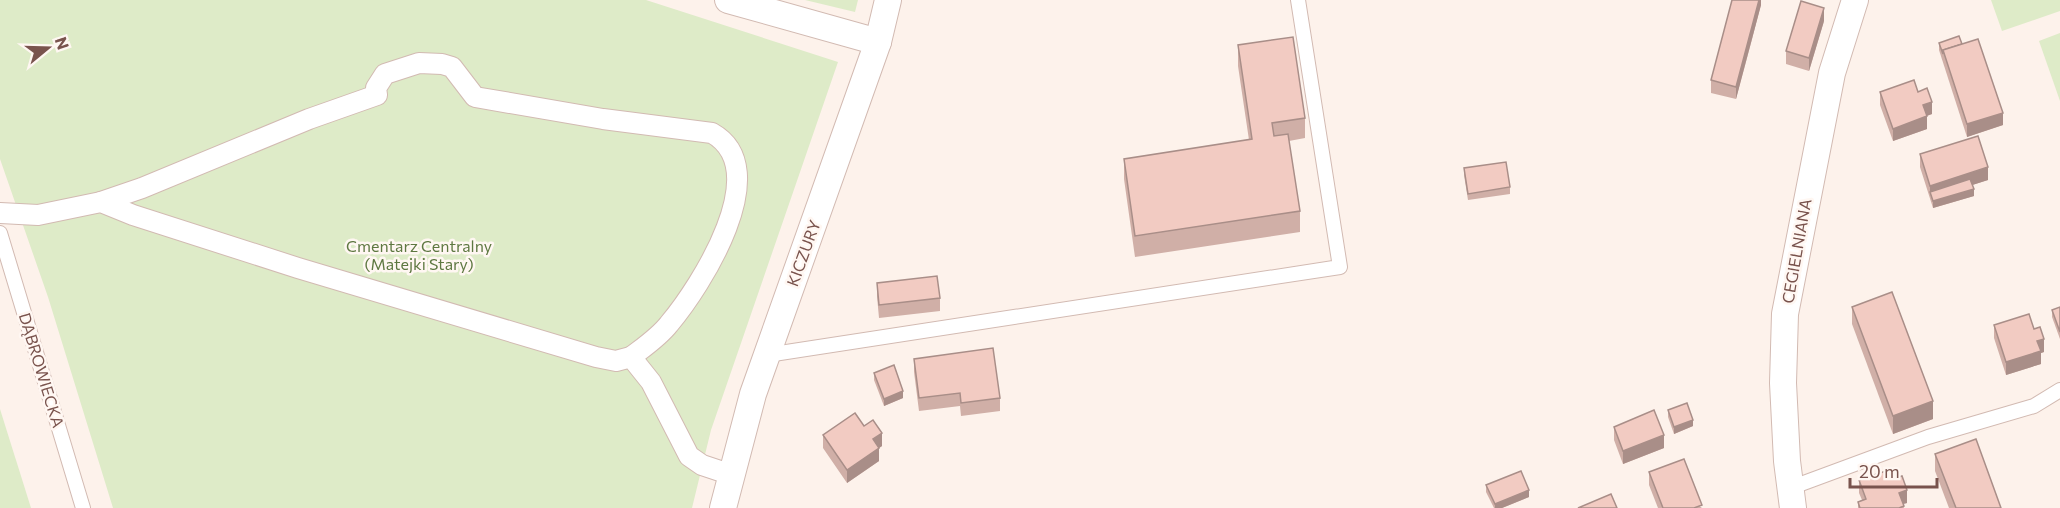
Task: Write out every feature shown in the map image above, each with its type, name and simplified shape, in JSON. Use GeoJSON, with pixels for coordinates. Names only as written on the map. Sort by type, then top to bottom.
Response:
{"type":"FeatureCollection","features":[{"type":"Feature","properties":{"kind":"street"},"geometry":{"type":"LineString","coordinates":[[728,0],[878,42]]}},
{"type":"Feature","properties":{"kind":"street","name":"KICZURY"},"geometry":{"type":"LineString","coordinates":[[723,508],[753,394],[878,42],[888,0]]}},
{"type":"Feature","properties":{"kind":"street","name":"CEGIELNIANA"},"geometry":{"type":"LineString","coordinates":[[1792,498],[1783,383],[1785,314],[1830,84],[1855,0]]}},
{"type":"Feature","properties":{"kind":"street"},"geometry":{"type":"LineString","coordinates":[[0,213],[38,215],[101,202],[142,188],[309,119],[377,95],[376,88],[386,74],[429,62],[452,67],[475,97],[603,119],[712,133],[722,139],[729,148],[737,170],[737,185],[726,228],[708,268],[689,298],[668,326],[631,357],[616,361],[298,268],[133,215],[101,202]]}},
{"type":"Feature","properties":{"kind":"street"},"geometry":{"type":"LineString","coordinates":[[631,357],[651,382],[688,456],[702,465],[732,475]]}},
{"type":"Feature","properties":{"kind":"lane"},"geometry":{"type":"LineString","coordinates":[[767,355],[1340,267],[1298,0]]}},
{"type":"Feature","properties":{"kind":"lane","name":"DĄBROWIECKA"},"geometry":{"type":"LineString","coordinates":[[0,233],[83,508]]}},
{"type":"Feature","properties":{"kind":"lane"},"geometry":{"type":"LineString","coordinates":[[1792,498],[1928,437],[2034,406],[2060,390]]}},
{"type":"Feature","properties":{"kind":"green space","name":"Cmentarz Centralny (Matejki Stary)"},"geometry":{"type":"Polygon","coordinates":[[[0,0],[646,0],[838,62],[711,430],[692,508],[113,508],[48,297],[0,159],[0,0]]]}},
{"type":"Feature","properties":{"kind":"green space"},"geometry":{"type":"Polygon","coordinates":[[[805,0],[858,0],[855,12],[805,0]]]}},
{"type":"Feature","properties":{"kind":"green space"},"geometry":{"type":"Polygon","coordinates":[[[1991,0],[2060,0],[2060,11],[2002,31],[1991,0]]]}},
{"type":"Feature","properties":{"kind":"green space"},"geometry":{"type":"Polygon","coordinates":[[[2060,33],[2060,101],[2039,41],[2060,33]]]}},
{"type":"Feature","properties":{"kind":"green space"},"geometry":{"type":"Polygon","coordinates":[[[0,409],[31,508],[0,508],[0,409]]]}},
{"type":"Feature","properties":{"kind":"building"},"geometry":{"type":"Polygon","coordinates":[[[1732,0],[1759,0],[1736,87],[1711,80],[1732,0]]]}},
{"type":"Feature","properties":{"kind":"building"},"geometry":{"type":"Polygon","coordinates":[[[1801,1],[1824,8],[1809,58],[1786,51],[1801,1]]]}},
{"type":"Feature","properties":{"kind":"building"},"geometry":{"type":"Polygon","coordinates":[[[1959,36],[1962,44],[1943,50],[1943,54],[1939,43],[1959,36]]]}},
{"type":"Feature","properties":{"kind":"building"},"geometry":{"type":"Polygon","coordinates":[[[1293,37],[1305,118],[1272,123],[1274,136],[1288,134],[1300,211],[1135,236],[1124,159],[1252,139],[1238,45],[1293,37]]]}},
{"type":"Feature","properties":{"kind":"building"},"geometry":{"type":"Polygon","coordinates":[[[1978,39],[2003,113],[1967,124],[1943,50],[1978,39]]]}},
{"type":"Feature","properties":{"kind":"building"},"geometry":{"type":"Polygon","coordinates":[[[1914,80],[1918,92],[1927,88],[1932,102],[1923,105],[1927,116],[1893,129],[1880,92],[1914,80]]]}},
{"type":"Feature","properties":{"kind":"building"},"geometry":{"type":"Polygon","coordinates":[[[1978,136],[1988,167],[1930,186],[1920,154],[1978,136]]]}},
{"type":"Feature","properties":{"kind":"building"},"geometry":{"type":"Polygon","coordinates":[[[1506,162],[1510,187],[1468,194],[1464,168],[1506,162]]]}},
{"type":"Feature","properties":{"kind":"building"},"geometry":{"type":"Polygon","coordinates":[[[1970,179],[1974,189],[1933,201],[1930,192],[1970,179]]]}},
{"type":"Feature","properties":{"kind":"building"},"geometry":{"type":"Polygon","coordinates":[[[937,276],[940,298],[879,305],[877,283],[937,276]]]}},
{"type":"Feature","properties":{"kind":"building"},"geometry":{"type":"Polygon","coordinates":[[[1892,292],[1933,401],[1893,416],[1852,307],[1892,292]]]}},
{"type":"Feature","properties":{"kind":"building"},"geometry":{"type":"Polygon","coordinates":[[[2060,307],[2060,332],[2052,310],[2060,307]]]}},
{"type":"Feature","properties":{"kind":"building"},"geometry":{"type":"Polygon","coordinates":[[[2029,314],[2034,329],[2040,327],[2044,339],[2037,341],[2041,351],[2006,362],[1994,325],[2029,314]]]}},
{"type":"Feature","properties":{"kind":"building"},"geometry":{"type":"Polygon","coordinates":[[[993,348],[1000,398],[961,403],[960,393],[919,398],[914,359],[993,348]]]}},
{"type":"Feature","properties":{"kind":"building"},"geometry":{"type":"Polygon","coordinates":[[[894,365],[903,391],[884,399],[874,373],[894,365]]]}},
{"type":"Feature","properties":{"kind":"building"},"geometry":{"type":"Polygon","coordinates":[[[1687,403],[1693,420],[1674,427],[1668,410],[1687,403]]]}},
{"type":"Feature","properties":{"kind":"building"},"geometry":{"type":"Polygon","coordinates":[[[1654,410],[1664,435],[1623,451],[1614,427],[1654,410]]]}},
{"type":"Feature","properties":{"kind":"building"},"geometry":{"type":"Polygon","coordinates":[[[855,413],[864,426],[873,420],[882,433],[873,439],[879,448],[847,470],[823,435],[855,413]]]}},
{"type":"Feature","properties":{"kind":"building"},"geometry":{"type":"Polygon","coordinates":[[[1976,439],[2001,508],[1956,508],[1935,454],[1976,439]]]}},
{"type":"Feature","properties":{"kind":"building"},"geometry":{"type":"Polygon","coordinates":[[[1684,459],[1702,505],[1694,508],[1663,508],[1649,472],[1684,459]]]}},
{"type":"Feature","properties":{"kind":"building"},"geometry":{"type":"Polygon","coordinates":[[[1892,469],[1895,478],[1902,476],[1907,490],[1899,493],[1904,506],[1860,508],[1858,502],[1866,499],[1859,480],[1892,469]]]}},
{"type":"Feature","properties":{"kind":"building"},"geometry":{"type":"Polygon","coordinates":[[[1521,471],[1529,490],[1495,504],[1486,485],[1521,471]]]}},
{"type":"Feature","properties":{"kind":"building"},"geometry":{"type":"Polygon","coordinates":[[[1611,494],[1617,508],[1578,508],[1611,494]]]}}]}
